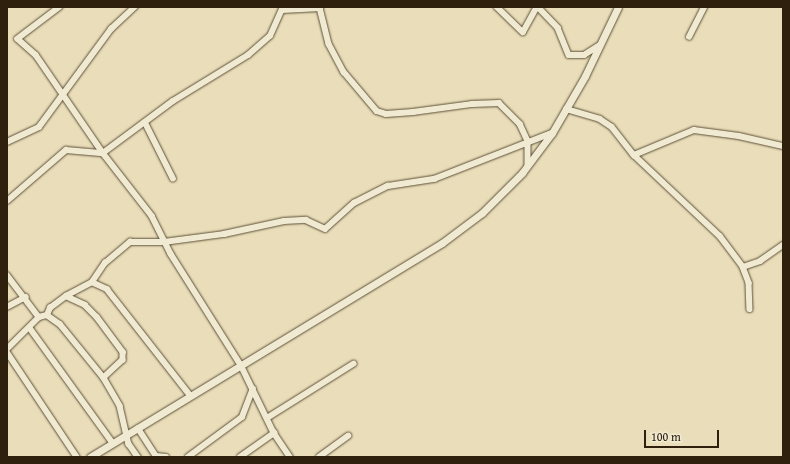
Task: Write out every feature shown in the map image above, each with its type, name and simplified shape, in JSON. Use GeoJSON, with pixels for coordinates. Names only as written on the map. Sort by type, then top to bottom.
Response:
{"type":"FeatureCollection","features":[{"type":"Feature","properties":{"kind":"street"},"geometry":{"type":"LineString","coordinates":[[60,7],[18,39],[36,55],[104,153],[152,216],[164,242],[241,365],[274,433],[290,457]]}},
{"type":"Feature","properties":{"kind":"street"},"geometry":{"type":"LineString","coordinates":[[7,142],[39,127],[63,96],[110,29],[135,7]]}},
{"type":"Feature","properties":{"kind":"street"},"geometry":{"type":"LineString","coordinates":[[497,7],[523,32],[538,7],[558,28],[569,55],[584,55],[600,45]]}},
{"type":"Feature","properties":{"kind":"street"},"geometry":{"type":"LineString","coordinates":[[90,457],[464,228],[504,194],[528,166],[552,133],[600,45],[618,7]]}},
{"type":"Feature","properties":{"kind":"street"},"geometry":{"type":"LineString","coordinates":[[689,37],[704,7]]}},
{"type":"Feature","properties":{"kind":"street"},"geometry":{"type":"LineString","coordinates":[[7,201],[66,150],[104,153],[192,89],[248,55],[270,36],[283,8],[320,8],[329,44],[344,72],[377,111],[386,114],[472,104],[499,104],[520,124],[528,141],[528,166]]}},
{"type":"Feature","properties":{"kind":"street"},"geometry":{"type":"LineString","coordinates":[[566,109],[600,119],[612,127],[634,155],[720,236],[743,267],[749,283],[750,309]]}},
{"type":"Feature","properties":{"kind":"street"},"geometry":{"type":"LineString","coordinates":[[145,122],[173,178]]}},
{"type":"Feature","properties":{"kind":"street"},"geometry":{"type":"LineString","coordinates":[[634,155],[694,130],[739,136],[783,146]]}},
{"type":"Feature","properties":{"kind":"street"},"geometry":{"type":"LineString","coordinates":[[47,315],[50,308],[66,296],[92,282],[105,263],[130,242],[164,242],[224,234],[284,221],[306,220],[325,230],[354,203],[388,186],[434,180],[477,161],[485,161],[528,141],[552,133]]}},
{"type":"Feature","properties":{"kind":"street"},"geometry":{"type":"LineString","coordinates":[[743,267],[760,261],[783,245]]}},
{"type":"Feature","properties":{"kind":"street"},"geometry":{"type":"LineString","coordinates":[[7,275],[26,297],[40,317]]}},
{"type":"Feature","properties":{"kind":"street"},"geometry":{"type":"LineString","coordinates":[[92,282],[107,289],[190,395]]}},
{"type":"Feature","properties":{"kind":"street"},"geometry":{"type":"LineString","coordinates":[[66,296],[85,305],[123,352],[123,360],[104,378]]}},
{"type":"Feature","properties":{"kind":"street"},"geometry":{"type":"LineString","coordinates":[[7,307],[26,297]]}},
{"type":"Feature","properties":{"kind":"street"},"geometry":{"type":"LineString","coordinates":[[47,315],[40,317],[7,351],[77,457]]}},
{"type":"Feature","properties":{"kind":"street"},"geometry":{"type":"LineString","coordinates":[[47,315],[60,324],[104,378],[120,406],[128,434],[129,444],[138,457]]}},
{"type":"Feature","properties":{"kind":"street"},"geometry":{"type":"LineString","coordinates":[[30,328],[113,443]]}},
{"type":"Feature","properties":{"kind":"street"},"geometry":{"type":"LineString","coordinates":[[267,418],[353,364]]}},
{"type":"Feature","properties":{"kind":"street"},"geometry":{"type":"LineString","coordinates":[[188,457],[242,417],[253,389]]}},
{"type":"Feature","properties":{"kind":"street"},"geometry":{"type":"LineString","coordinates":[[138,428],[156,456],[166,457]]}},
{"type":"Feature","properties":{"kind":"street"},"geometry":{"type":"LineString","coordinates":[[240,457],[274,433]]}},
{"type":"Feature","properties":{"kind":"street"},"geometry":{"type":"LineString","coordinates":[[320,457],[348,436]]}}]}
